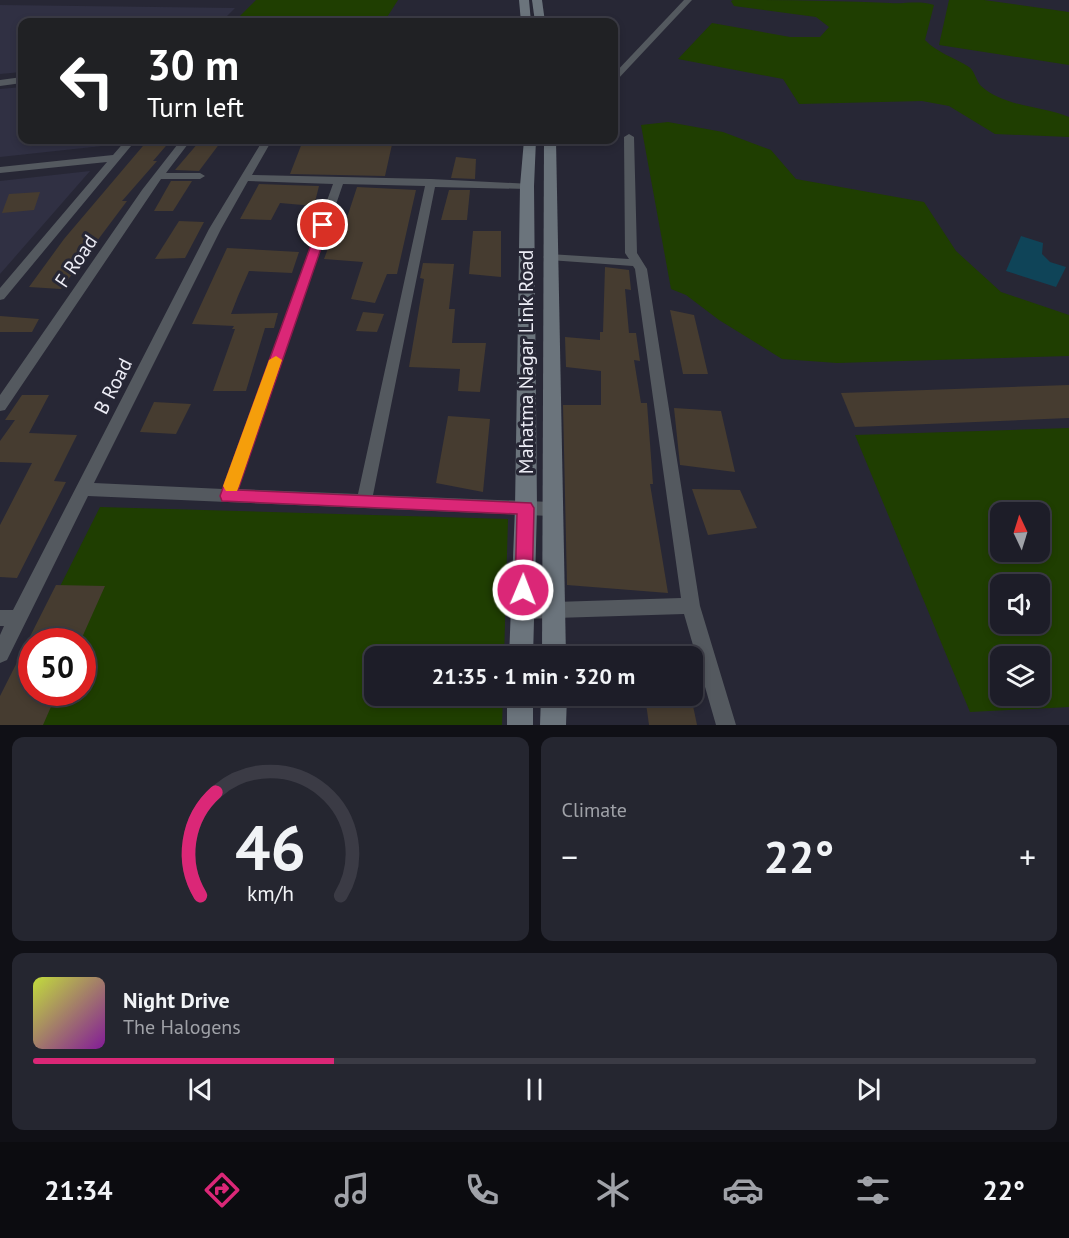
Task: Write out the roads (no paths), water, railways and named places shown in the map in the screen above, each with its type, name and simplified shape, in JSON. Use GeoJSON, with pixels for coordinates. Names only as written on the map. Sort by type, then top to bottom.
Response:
{"type":"FeatureCollection","features":[{"type":"Feature","properties":{"kind":"main road"},"geometry":{"type":"LineString","coordinates":[[524,0],[526,18]]}},
{"type":"Feature","properties":{"kind":"main road"},"geometry":{"type":"LineString","coordinates":[[537,0],[539,18]]}},
{"type":"Feature","properties":{"kind":"main road","name":"Mahatma Nagar Link Road"},"geometry":{"type":"LineString","coordinates":[[522,646],[526,508],[527,186],[530,144]]}},
{"type":"Feature","properties":{"kind":"main road","name":"Mahatma Nagar Link Road"},"geometry":{"type":"LineString","coordinates":[[550,144],[551,509],[554,646]]}},
{"type":"Feature","properties":{"kind":"main road"},"geometry":{"type":"LineString","coordinates":[[520,706],[520,725]]}},
{"type":"Feature","properties":{"kind":"main road"},"geometry":{"type":"LineString","coordinates":[[553,725],[554,706]]}},
{"type":"Feature","properties":{"kind":"street"},"geometry":{"type":"LineString","coordinates":[[618,74],[688,0]]}},
{"type":"Feature","properties":{"kind":"street"},"geometry":{"type":"LineString","coordinates":[[0,83],[18,81]]}},
{"type":"Feature","properties":{"kind":"street"},"geometry":{"type":"LineString","coordinates":[[629,136],[632,254],[641,269],[691,606],[726,725]]}},
{"type":"Feature","properties":{"kind":"street"},"geometry":{"type":"LineString","coordinates":[[0,296],[127,144]]}},
{"type":"Feature","properties":{"kind":"street","name":"F Road"},"geometry":{"type":"LineString","coordinates":[[0,406],[158,176],[183,144]]}},
{"type":"Feature","properties":{"kind":"street","name":"B Road"},"geometry":{"type":"LineString","coordinates":[[0,654],[9,618],[83,489],[215,229],[265,144]]}},
{"type":"Feature","properties":{"kind":"street"},"geometry":{"type":"LineString","coordinates":[[0,170],[115,158]]}},
{"type":"Feature","properties":{"kind":"street"},"geometry":{"type":"LineString","coordinates":[[158,176],[200,176]]}},
{"type":"Feature","properties":{"kind":"street"},"geometry":{"type":"LineString","coordinates":[[245,178],[527,186]]}},
{"type":"Feature","properties":{"kind":"street"},"geometry":{"type":"LineString","coordinates":[[228,496],[339,180]]}},
{"type":"Feature","properties":{"kind":"street"},"geometry":{"type":"LineString","coordinates":[[364,501],[431,182]]}},
{"type":"Feature","properties":{"kind":"street"},"geometry":{"type":"LineString","coordinates":[[549,257],[638,263]]}},
{"type":"Feature","properties":{"kind":"street"},"geometry":{"type":"LineString","coordinates":[[83,489],[551,509]]}},
{"type":"Feature","properties":{"kind":"street"},"geometry":{"type":"LineString","coordinates":[[523,611],[555,612],[691,606]]}}]}
